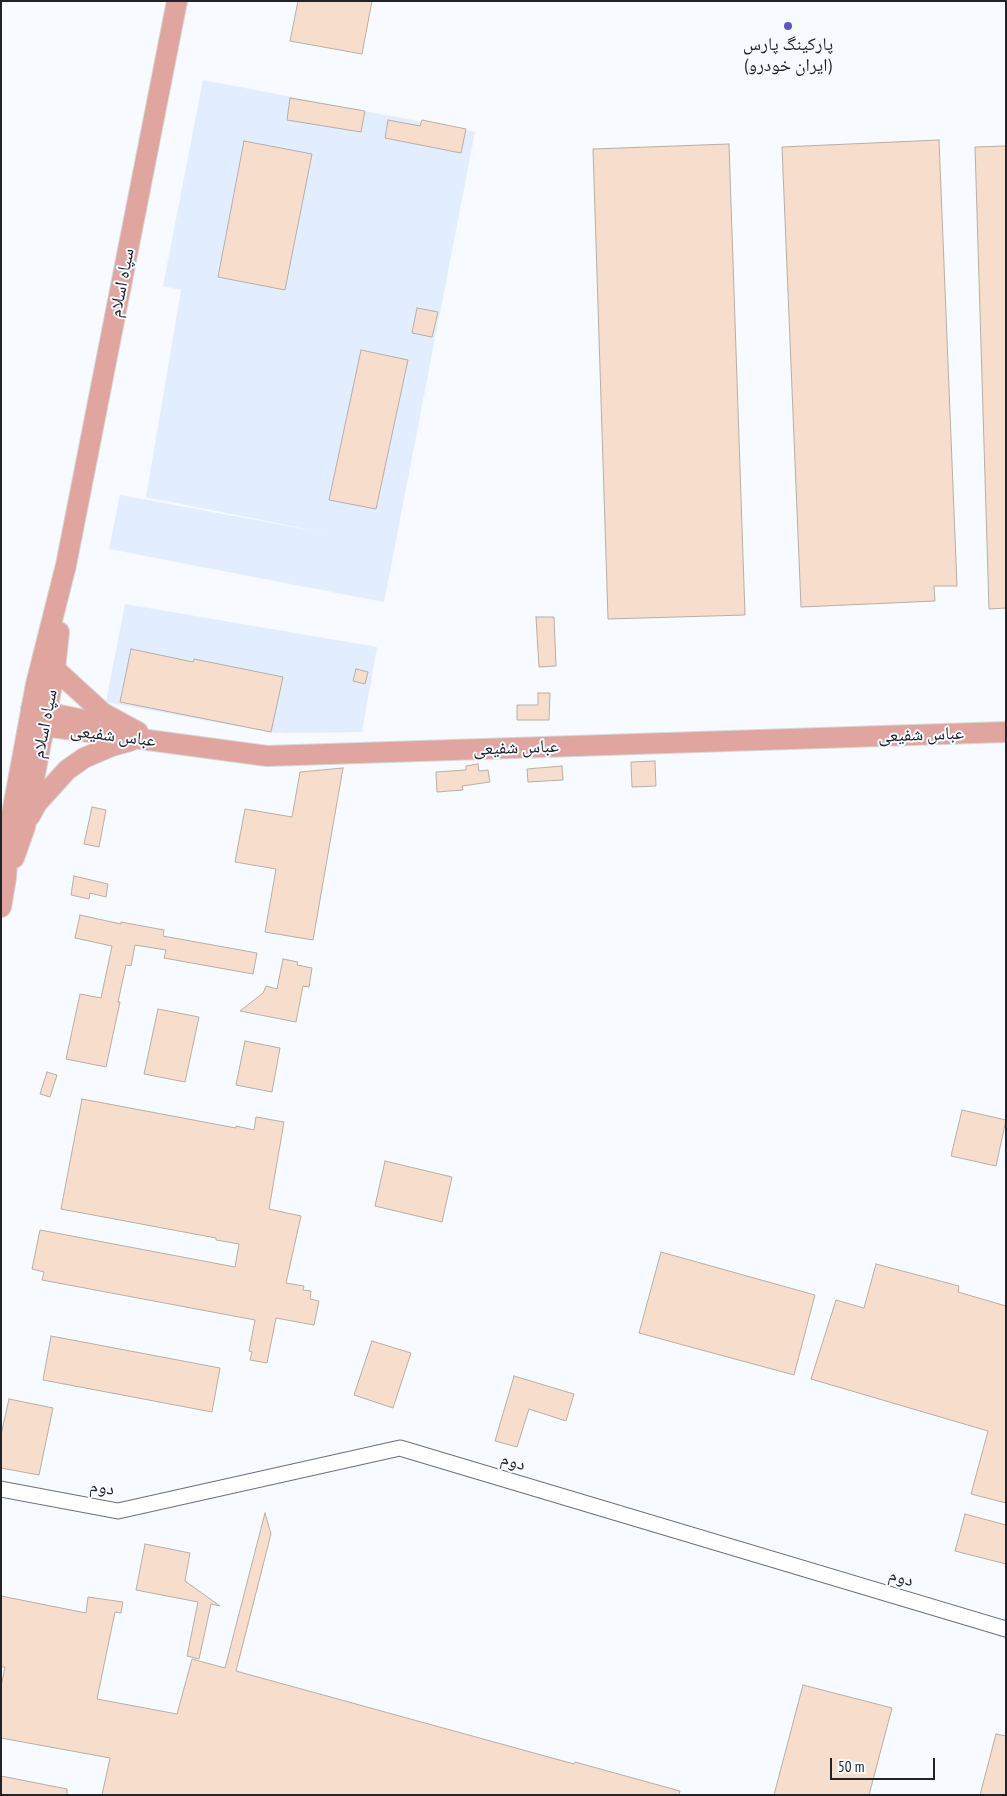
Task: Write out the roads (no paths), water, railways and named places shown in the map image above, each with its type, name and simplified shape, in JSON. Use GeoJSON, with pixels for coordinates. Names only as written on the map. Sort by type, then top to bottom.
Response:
{"type":"FeatureCollection","features":[{"type":"Feature","properties":{"kind":"main road","name":"سپاه اسلام"},"geometry":{"type":"LineString","coordinates":[[6,878],[25,826],[38,718],[40,666],[66,565],[177,1]]}},
{"type":"Feature","properties":{"kind":"main road","name":"سپاه اسلام"},"geometry":{"type":"LineString","coordinates":[[1,907],[6,878],[10,824],[38,718],[55,669],[66,565]]}},
{"type":"Feature","properties":{"kind":"main road"},"geometry":{"type":"LineString","coordinates":[[55,669],[103,713],[138,735]]}},
{"type":"Feature","properties":{"kind":"main road","name":"عباس شفیعی"},"geometry":{"type":"LineString","coordinates":[[38,718],[267,756],[1006,732]]}},
{"type":"Feature","properties":{"kind":"main road","name":"عباس شفیعی"},"geometry":{"type":"LineString","coordinates":[[138,735],[267,749],[1006,721]]}},
{"type":"Feature","properties":{"kind":"main road"},"geometry":{"type":"LineString","coordinates":[[25,826],[37,803],[67,770],[84,758],[138,735]]}},
{"type":"Feature","properties":{"kind":"lane","name":"دوم"},"geometry":{"type":"LineString","coordinates":[[1,1488],[118,1511],[400,1448],[1006,1629]]}},
{"type":"Feature","properties":{"kind":"place","name":"پارکینگ پارس (ایران خودرو)"},"geometry":{"type":"Point","coordinates":[788,26]}}]}
